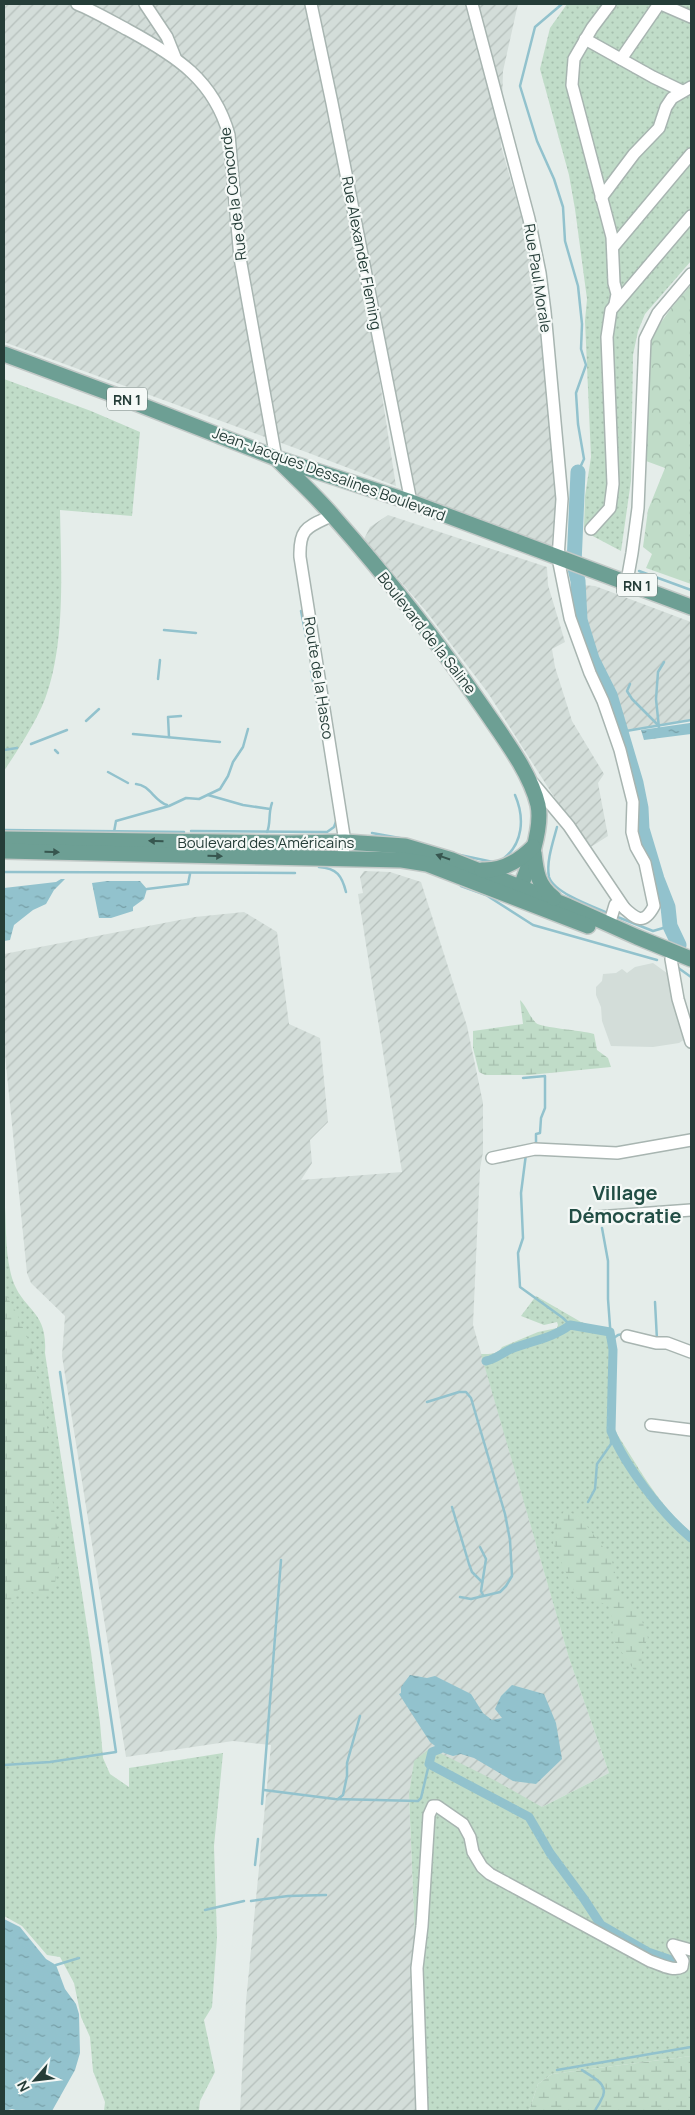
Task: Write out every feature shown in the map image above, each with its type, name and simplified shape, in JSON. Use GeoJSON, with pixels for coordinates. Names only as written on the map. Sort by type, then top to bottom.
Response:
{"type":"FeatureCollection","features":[{"type":"Feature","properties":{"kind":"main road","name":"Jean-Jacques Dessalines Boulevard"},"geometry":{"type":"LineString","coordinates":[[4,354],[276,458],[411,502],[570,562],[627,581],[691,607]]}},
{"type":"Feature","properties":{"kind":"main road","name":"Boulevard de la Saline"},"geometry":{"type":"LineString","coordinates":[[276,458],[332,515],[447,655],[501,733],[525,774],[534,792],[538,807],[538,830],[518,893]]}},
{"type":"Feature","properties":{"kind":"main road","name":"Boulevard des Américains"},"geometry":{"type":"LineString","coordinates":[[4,839],[288,844],[345,842],[405,846],[452,860],[518,893]]}},
{"type":"Feature","properties":{"kind":"main road"},"geometry":{"type":"LineString","coordinates":[[472,869],[496,870],[504,868],[515,862],[533,847]]}},
{"type":"Feature","properties":{"kind":"main road"},"geometry":{"type":"LineString","coordinates":[[533,847],[539,882],[545,891],[568,906],[691,968]]}},
{"type":"Feature","properties":{"kind":"main road","name":"Boulevard des Américains"},"geometry":{"type":"LineString","coordinates":[[4,851],[402,860],[427,864],[518,893]]}},
{"type":"Feature","properties":{"kind":"main road"},"geometry":{"type":"LineString","coordinates":[[518,893],[568,906]]}},
{"type":"Feature","properties":{"kind":"main road"},"geometry":{"type":"LineString","coordinates":[[518,893],[673,958],[691,959]]}},
{"type":"Feature","properties":{"kind":"street","name":"Rue de la Concorde"},"geometry":{"type":"LineString","coordinates":[[77,4],[147,40],[176,58],[206,87],[224,120],[229,135],[240,258],[276,458]]}},
{"type":"Feature","properties":{"kind":"street"},"geometry":{"type":"LineString","coordinates":[[146,4],[176,58]]}},
{"type":"Feature","properties":{"kind":"street","name":"Rue Alexander Fleming"},"geometry":{"type":"LineString","coordinates":[[311,4],[411,502]]}},
{"type":"Feature","properties":{"kind":"street","name":"Rue Paul Morale"},"geometry":{"type":"LineString","coordinates":[[472,4],[529,219],[540,273],[570,562],[570,618],[590,673],[604,701],[630,782],[633,802],[632,832],[636,847],[645,863],[654,906],[649,916],[642,919],[626,910]]}},
{"type":"Feature","properties":{"kind":"street"},"geometry":{"type":"LineString","coordinates":[[591,528],[610,508],[613,484],[607,337],[608,322],[617,294],[614,283],[613,247],[572,85],[574,59],[585,39],[610,4]]}},
{"type":"Feature","properties":{"kind":"street"},"geometry":{"type":"LineString","coordinates":[[621,59],[660,4],[691,17]]}},
{"type":"Feature","properties":{"kind":"street"},"geometry":{"type":"LineString","coordinates":[[585,39],[621,59],[687,89]]}},
{"type":"Feature","properties":{"kind":"street"},"geometry":{"type":"LineString","coordinates":[[601,198],[634,154],[659,128],[666,107],[672,98],[687,89]]}},
{"type":"Feature","properties":{"kind":"street"},"geometry":{"type":"LineString","coordinates":[[613,247],[691,154]]}},
{"type":"Feature","properties":{"kind":"street"},"geometry":{"type":"LineString","coordinates":[[615,304],[634,285],[691,216]]}},
{"type":"Feature","properties":{"kind":"street"},"geometry":{"type":"LineString","coordinates":[[627,581],[638,508],[645,339],[658,313],[691,274]]}},
{"type":"Feature","properties":{"kind":"street","name":"Route de la Hasco"},"geometry":{"type":"LineString","coordinates":[[332,515],[309,526],[302,535],[300,557],[345,842],[342,859]]}},
{"type":"Feature","properties":{"kind":"street"},"geometry":{"type":"LineString","coordinates":[[525,774],[569,826],[626,910]]}},
{"type":"Feature","properties":{"kind":"street"},"geometry":{"type":"LineString","coordinates":[[609,925],[615,905],[621,904],[626,910]]}},
{"type":"Feature","properties":{"kind":"street"},"geometry":{"type":"LineString","coordinates":[[673,958],[678,999],[691,1042]]}},
{"type":"Feature","properties":{"kind":"street"},"geometry":{"type":"LineString","coordinates":[[492,1158],[536,1149],[617,1154],[691,1140]]}},
{"type":"Feature","properties":{"kind":"street"},"geometry":{"type":"LineString","coordinates":[[597,1217],[691,1210]]}},
{"type":"Feature","properties":{"kind":"street"},"geometry":{"type":"LineString","coordinates":[[627,1336],[656,1343],[667,1343],[691,1352]]}},
{"type":"Feature","properties":{"kind":"street"},"geometry":{"type":"LineString","coordinates":[[651,1425],[691,1430]]}},
{"type":"Feature","properties":{"kind":"street"},"geometry":{"type":"LineString","coordinates":[[422,2111],[417,1968],[422,1926],[429,1815],[433,1806],[437,1806],[463,1824],[482,1867],[490,1874],[650,1961],[673,1969],[680,1969],[684,1961],[673,1945],[691,1950]]}},
{"type":"Feature","properties":{"kind":"shaded area"},"geometry":{"type":"Polygon","coordinates":[[[4,4],[307,4],[364,279],[396,486],[4,342],[4,4]]]}},
{"type":"Feature","properties":{"kind":"shaded area"},"geometry":{"type":"Polygon","coordinates":[[[317,4],[518,4],[503,71],[501,146],[525,229],[538,291],[557,500],[551,551],[409,496],[317,4]]]}},
{"type":"Feature","properties":{"kind":"shaded area"},"geometry":{"type":"Polygon","coordinates":[[[388,515],[547,567],[548,585],[565,642],[552,649],[555,667],[572,721],[604,774],[598,783],[608,836],[586,850],[488,693],[426,611],[364,539],[370,527],[388,515]]]}},
{"type":"Feature","properties":{"kind":"shaded area"},"geometry":{"type":"Polygon","coordinates":[[[582,585],[595,586],[691,622],[691,719],[622,731],[610,695],[592,659],[585,638],[581,617],[582,585]]]}},
{"type":"Feature","properties":{"kind":"shaded area"},"geometry":{"type":"Polygon","coordinates":[[[364,871],[390,872],[421,882],[467,1026],[483,1103],[483,1152],[480,1169],[473,1325],[569,1658],[609,1773],[542,1807],[414,1762],[409,1795],[419,2111],[240,2111],[246,2001],[271,1745],[233,1741],[126,1757],[62,1356],[65,1316],[31,1283],[27,1273],[4,1045],[4,954],[195,917],[244,912],[277,932],[289,1024],[320,1038],[328,1122],[310,1140],[312,1163],[301,1180],[402,1172],[358,894],[363,893],[360,877],[364,871]]]}},
{"type":"Feature","properties":{"kind":"shaded area"},"geometry":{"type":"Polygon","coordinates":[[[653,963],[671,976],[688,1037],[679,1043],[653,1047],[611,1046],[602,1021],[596,987],[602,981],[603,974],[616,973],[622,969],[627,973],[635,967],[653,963]]]}},
{"type":"Feature","properties":{"kind":"green space"},"geometry":{"type":"Polygon","coordinates":[[[567,4],[691,4],[691,261],[645,314],[638,331],[633,355],[631,481],[621,551],[587,533],[584,527],[585,496],[591,457],[585,321],[587,299],[569,175],[540,69],[550,28],[567,4]]]}},
{"type":"Feature","properties":{"kind":"green space"},"geometry":{"type":"Polygon","coordinates":[[[691,285],[691,584],[646,568],[652,554],[643,547],[648,510],[665,468],[646,461],[647,357],[659,327],[670,310],[691,285]]]}},
{"type":"Feature","properties":{"kind":"green space"},"geometry":{"type":"Polygon","coordinates":[[[4,379],[91,411],[140,432],[132,516],[60,510],[61,606],[52,677],[36,718],[4,771],[4,379]]]}},
{"type":"Feature","properties":{"kind":"green space"},"geometry":{"type":"Polygon","coordinates":[[[520,1000],[536,1023],[540,1025],[594,1034],[597,1050],[608,1058],[611,1067],[529,1075],[485,1075],[479,1072],[473,1048],[473,1031],[523,1024],[520,1000]]]}},
{"type":"Feature","properties":{"kind":"green space"},"geometry":{"type":"Polygon","coordinates":[[[4,1194],[9,1268],[16,1289],[39,1319],[45,1338],[45,1353],[91,1652],[103,1758],[110,1774],[129,1787],[129,1768],[223,1753],[214,1846],[217,1937],[212,2007],[204,2020],[215,2072],[200,2101],[199,2111],[104,2111],[105,2102],[93,2071],[90,2037],[81,2017],[74,1983],[60,1957],[47,1955],[22,1926],[4,1916],[4,1194]]]}},
{"type":"Feature","properties":{"kind":"green space"},"geometry":{"type":"Polygon","coordinates":[[[4,1292],[16,1312],[31,1346],[49,1436],[52,1497],[61,1552],[55,1583],[47,1595],[36,1594],[23,1587],[17,1591],[15,1602],[4,1603],[4,1292]]]}},
{"type":"Feature","properties":{"kind":"green space"},"geometry":{"type":"Polygon","coordinates":[[[536,1296],[581,1322],[602,1329],[612,1336],[614,1350],[614,1426],[617,1434],[659,1499],[691,1532],[691,2056],[552,2074],[538,2084],[529,2111],[419,2111],[409,1794],[414,1761],[430,1748],[496,1781],[542,1807],[609,1773],[569,1658],[481,1354],[495,1353],[502,1347],[538,1332],[557,1328],[557,1322],[544,1325],[521,1316],[536,1296]]]}},
{"type":"Feature","properties":{"kind":"green space"},"geometry":{"type":"Polygon","coordinates":[[[565,1510],[580,1517],[606,1551],[612,1561],[621,1596],[641,1618],[648,1638],[642,1651],[641,1670],[634,1670],[612,1638],[613,1621],[608,1605],[596,1601],[579,1602],[553,1543],[555,1524],[565,1510]]]}},
{"type":"Feature","properties":{"kind":"green space"},"geometry":{"type":"Polygon","coordinates":[[[691,2056],[691,2111],[529,2111],[538,2084],[552,2074],[691,2056]]]}},
{"type":"Feature","properties":{"kind":"water"},"geometry":{"type":"Polygon","coordinates":[[[690,723],[691,734],[644,740],[641,730],[690,723]]]}},
{"type":"Feature","properties":{"kind":"water"},"geometry":{"type":"Polygon","coordinates":[[[65,879],[54,890],[46,904],[33,910],[14,925],[10,940],[4,941],[4,888],[56,882],[65,879]]]}},
{"type":"Feature","properties":{"kind":"water"},"geometry":{"type":"Polygon","coordinates":[[[140,881],[147,889],[144,899],[133,907],[133,911],[111,918],[99,918],[92,883],[140,881]]]}},
{"type":"Feature","properties":{"kind":"water"},"geometry":{"type":"Polygon","coordinates":[[[410,1675],[427,1678],[435,1676],[471,1694],[483,1713],[492,1720],[502,1718],[495,1709],[501,1696],[512,1685],[544,1694],[556,1723],[562,1759],[536,1784],[513,1781],[474,1758],[461,1754],[453,1756],[444,1753],[430,1742],[399,1694],[401,1693],[401,1687],[410,1675]]]}},
{"type":"Feature","properties":{"kind":"water"},"geometry":{"type":"Polygon","coordinates":[[[4,1919],[20,1927],[46,1959],[56,1965],[65,1989],[76,2004],[79,2014],[80,2053],[75,2070],[52,2111],[19,2111],[12,2109],[4,2111],[4,1919]]]}},
{"type":"Feature","properties":{"kind":"waterway"},"geometry":{"type":"LineString","coordinates":[[562,4],[535,27],[520,86],[537,141],[554,179],[563,207],[565,241],[578,286],[582,324],[581,349],[586,365],[576,393],[578,424],[584,459],[578,472]]}},
{"type":"Feature","properties":{"kind":"waterway"},"geometry":{"type":"LineString","coordinates":[[578,472],[574,564],[578,581],[580,620],[592,659],[610,695],[636,783],[641,808],[642,829],[657,879],[668,907],[670,926],[679,945]]}},
{"type":"Feature","properties":{"kind":"waterway"},"geometry":{"type":"LineString","coordinates":[[639,571],[691,590]]}},
{"type":"Feature","properties":{"kind":"waterway"},"geometry":{"type":"LineString","coordinates":[[301,611],[310,656]]}},
{"type":"Feature","properties":{"kind":"waterway"},"geometry":{"type":"LineString","coordinates":[[164,630],[196,633]]}},
{"type":"Feature","properties":{"kind":"waterway"},"geometry":{"type":"LineString","coordinates":[[158,679],[160,660]]}},
{"type":"Feature","properties":{"kind":"waterway"},"geometry":{"type":"LineString","coordinates":[[659,728],[656,699],[658,672],[664,662]]}},
{"type":"Feature","properties":{"kind":"waterway"},"geometry":{"type":"LineString","coordinates":[[311,671],[319,712]]}},
{"type":"Feature","properties":{"kind":"waterway"},"geometry":{"type":"LineString","coordinates":[[630,684],[627,691],[632,699],[657,724]]}},
{"type":"Feature","properties":{"kind":"waterway"},"geometry":{"type":"LineString","coordinates":[[86,721],[99,709]]}},
{"type":"Feature","properties":{"kind":"waterway"},"geometry":{"type":"LineString","coordinates":[[169,737],[168,717],[181,716]]}},
{"type":"Feature","properties":{"kind":"waterway"},"geometry":{"type":"LineString","coordinates":[[622,735],[626,731],[691,720]]}},
{"type":"Feature","properties":{"kind":"waterway"},"geometry":{"type":"LineString","coordinates":[[114,832],[116,821],[169,806],[186,798],[199,799],[220,789],[228,776],[233,762],[243,747],[248,729]]}},
{"type":"Feature","properties":{"kind":"waterway"},"geometry":{"type":"LineString","coordinates":[[31,744],[67,730]]}},
{"type":"Feature","properties":{"kind":"waterway"},"geometry":{"type":"LineString","coordinates":[[133,734],[220,742]]}},
{"type":"Feature","properties":{"kind":"waterway"},"geometry":{"type":"LineString","coordinates":[[4,750],[17,748]]}},
{"type":"Feature","properties":{"kind":"waterway"},"geometry":{"type":"LineString","coordinates":[[55,750],[58,753]]}},
{"type":"Feature","properties":{"kind":"waterway"},"geometry":{"type":"LineString","coordinates":[[108,772],[128,783]]}},
{"type":"Feature","properties":{"kind":"waterway"},"geometry":{"type":"LineString","coordinates":[[136,784],[145,787],[167,805]]}},
{"type":"Feature","properties":{"kind":"waterway"},"geometry":{"type":"LineString","coordinates":[[208,795],[243,805],[270,809]]}},
{"type":"Feature","properties":{"kind":"waterway"},"geometry":{"type":"LineString","coordinates":[[503,859],[515,846],[520,830],[520,813],[515,795]]}},
{"type":"Feature","properties":{"kind":"waterway"},"geometry":{"type":"LineString","coordinates":[[267,832],[272,803]]}},
{"type":"Feature","properties":{"kind":"waterway"},"geometry":{"type":"LineString","coordinates":[[191,831],[327,832],[334,827],[337,819]]}},
{"type":"Feature","properties":{"kind":"waterway"},"geometry":{"type":"LineString","coordinates":[[557,827],[548,865],[549,877],[552,883],[575,899],[608,913]]}},
{"type":"Feature","properties":{"kind":"waterway"},"geometry":{"type":"LineString","coordinates":[[4,830],[184,832]]}},
{"type":"Feature","properties":{"kind":"waterway"},"geometry":{"type":"LineString","coordinates":[[372,833],[405,839]]}},
{"type":"Feature","properties":{"kind":"waterway"},"geometry":{"type":"LineString","coordinates":[[460,855],[493,862]]}},
{"type":"Feature","properties":{"kind":"waterway"},"geometry":{"type":"LineString","coordinates":[[319,867],[330,869],[338,874],[343,881],[346,892]]}},
{"type":"Feature","properties":{"kind":"waterway"},"geometry":{"type":"LineString","coordinates":[[4,872],[295,873]]}},
{"type":"Feature","properties":{"kind":"waterway"},"geometry":{"type":"LineString","coordinates":[[147,889],[188,884],[190,874]]}},
{"type":"Feature","properties":{"kind":"waterway"},"geometry":{"type":"LineString","coordinates":[[461,886],[486,895],[533,925],[657,960]]}},
{"type":"Feature","properties":{"kind":"waterway"},"geometry":{"type":"LineString","coordinates":[[615,916],[653,931],[670,926]]}},
{"type":"Feature","properties":{"kind":"waterway"},"geometry":{"type":"LineString","coordinates":[[677,967],[691,977]]}},
{"type":"Feature","properties":{"kind":"waterway"},"geometry":{"type":"LineString","coordinates":[[523,1078],[545,1076],[545,1108],[541,1118],[540,1133],[536,1134],[536,1147]]}},
{"type":"Feature","properties":{"kind":"waterway"},"geometry":{"type":"LineString","coordinates":[[526,1154],[521,1193],[523,1238],[518,1253],[520,1287],[570,1325]]}},
{"type":"Feature","properties":{"kind":"waterway"},"geometry":{"type":"LineString","coordinates":[[602,1228],[608,1261],[611,1340],[623,1334]]}},
{"type":"Feature","properties":{"kind":"waterway"},"geometry":{"type":"LineString","coordinates":[[655,1302],[657,1340]]}},
{"type":"Feature","properties":{"kind":"waterway"},"geometry":{"type":"LineString","coordinates":[[486,1361],[511,1349],[542,1339],[570,1325],[610,1332],[613,1350],[611,1431],[625,1459],[645,1489],[668,1516],[691,1538]]}},
{"type":"Feature","properties":{"kind":"waterway"},"geometry":{"type":"LineString","coordinates":[[4,1765],[50,1762],[116,1752],[60,1372]]}},
{"type":"Feature","properties":{"kind":"waterway"},"geometry":{"type":"LineString","coordinates":[[427,1402],[459,1392],[466,1392],[471,1398],[505,1514],[510,1540],[512,1576],[506,1586],[500,1592],[471,1599],[460,1597]]}},
{"type":"Feature","properties":{"kind":"waterway"},"geometry":{"type":"LineString","coordinates":[[588,1502],[595,1489],[597,1464],[611,1444],[611,1431]]}},
{"type":"Feature","properties":{"kind":"waterway"},"geometry":{"type":"LineString","coordinates":[[452,1507],[472,1572],[482,1582]]}},
{"type":"Feature","properties":{"kind":"waterway"},"geometry":{"type":"LineString","coordinates":[[480,1547],[486,1559],[481,1591],[483,1595]]}},
{"type":"Feature","properties":{"kind":"waterway"},"geometry":{"type":"LineString","coordinates":[[262,1804],[281,1560]]}},
{"type":"Feature","properties":{"kind":"waterway"},"geometry":{"type":"LineString","coordinates":[[338,1799],[343,1795],[347,1776],[347,1763],[360,1716]]}},
{"type":"Feature","properties":{"kind":"waterway"},"geometry":{"type":"LineString","coordinates":[[440,1749],[432,1752],[429,1764],[529,1817],[550,1853],[601,1925],[648,1952],[683,1964]]}},
{"type":"Feature","properties":{"kind":"waterway"},"geometry":{"type":"LineString","coordinates":[[264,1790],[335,1799],[418,1801],[421,1798],[429,1764]]}},
{"type":"Feature","properties":{"kind":"waterway"},"geometry":{"type":"LineString","coordinates":[[255,1865],[258,1839]]}},
{"type":"Feature","properties":{"kind":"waterway"},"geometry":{"type":"LineString","coordinates":[[251,1901],[288,1896],[326,1895]]}},
{"type":"Feature","properties":{"kind":"waterway"},"geometry":{"type":"LineString","coordinates":[[205,1910],[244,1901]]}},
{"type":"Feature","properties":{"kind":"waterway"},"geometry":{"type":"LineString","coordinates":[[56,1965],[79,1958]]}},
{"type":"Feature","properties":{"kind":"waterway"},"geometry":{"type":"LineString","coordinates":[[557,2070],[691,2047]]}},
{"type":"Feature","properties":{"kind":"waterway"},"geometry":{"type":"LineString","coordinates":[[582,2070],[599,2082],[604,2090],[604,2094],[595,2111]]}},
{"type":"Feature","properties":{"kind":"district","name":"Village Démocratie"},"geometry":{"type":"Point","coordinates":[625,1204]}}]}
